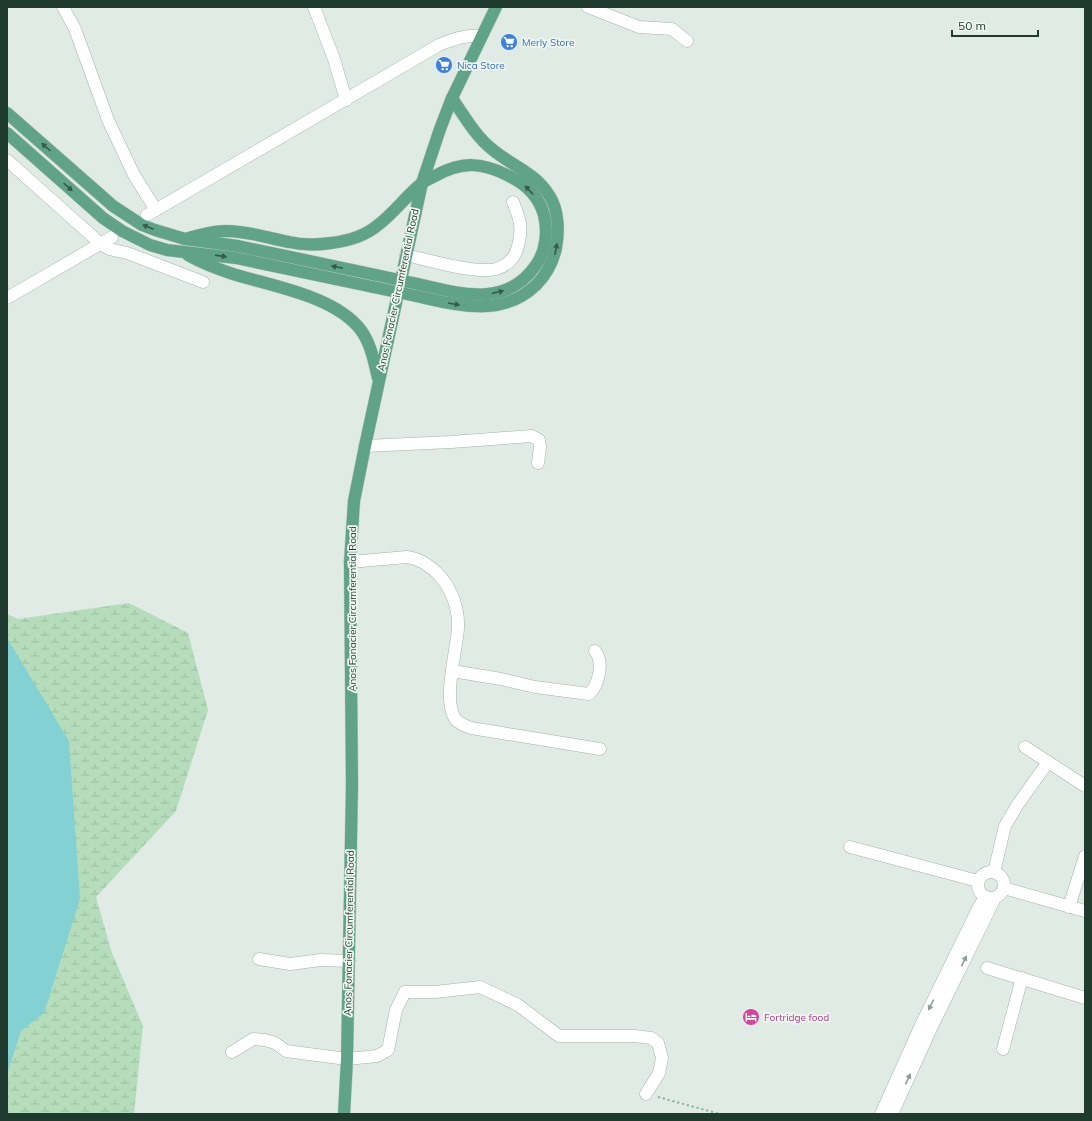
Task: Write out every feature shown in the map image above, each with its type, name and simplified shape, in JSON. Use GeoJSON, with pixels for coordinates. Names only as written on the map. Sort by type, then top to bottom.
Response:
{"type":"FeatureCollection","features":[{"type":"Feature","properties":{"kind":"main road","name":"Anos Fonacier Circumferential Road"},"geometry":{"type":"LineString","coordinates":[[344,1114],[347,1059],[352,784],[350,562],[354,501],[422,183],[452,98],[496,7]]}},
{"type":"Feature","properties":{"kind":"main road"},"geometry":{"type":"LineString","coordinates":[[7,133],[112,225],[150,245],[167,250],[236,258],[374,281],[417,290],[484,295],[498,293],[511,289],[521,282],[530,274],[538,263],[543,252],[546,238],[546,224],[539,203],[532,193],[522,183],[514,171],[483,141],[452,98]]}},
{"type":"Feature","properties":{"kind":"main road"},"geometry":{"type":"LineString","coordinates":[[7,112],[121,212],[142,225],[185,239],[238,246],[374,281]]}},
{"type":"Feature","properties":{"kind":"main road"},"geometry":{"type":"LineString","coordinates":[[185,239],[208,232],[228,230],[250,233],[289,242],[308,244],[330,243],[347,240],[363,235],[378,226],[422,183],[441,172],[464,164],[514,171]]}},
{"type":"Feature","properties":{"kind":"main road"},"geometry":{"type":"LineString","coordinates":[[183,252],[198,260],[231,273],[313,298],[341,313],[360,329],[367,340],[379,381]]}},
{"type":"Feature","properties":{"kind":"street"},"geometry":{"type":"LineString","coordinates":[[63,7],[75,29],[108,120],[151,213],[439,45],[459,37],[471,35],[481,36]]}},
{"type":"Feature","properties":{"kind":"street"},"geometry":{"type":"LineString","coordinates":[[314,7],[334,59],[346,100]]}},
{"type":"Feature","properties":{"kind":"street"},"geometry":{"type":"LineString","coordinates":[[588,7],[639,27],[672,29],[687,41]]}},
{"type":"Feature","properties":{"kind":"street"},"geometry":{"type":"LineString","coordinates":[[7,160],[101,244],[109,249],[127,253],[203,282]]}},
{"type":"Feature","properties":{"kind":"street"},"geometry":{"type":"LineString","coordinates":[[406,255],[481,270],[497,269],[508,263],[516,254],[521,234],[520,219],[513,202]]}},
{"type":"Feature","properties":{"kind":"street"},"geometry":{"type":"LineString","coordinates":[[7,298],[112,237]]}},
{"type":"Feature","properties":{"kind":"street"},"geometry":{"type":"LineString","coordinates":[[365,446],[532,436],[539,440],[540,447],[538,463]]}},
{"type":"Feature","properties":{"kind":"street"},"geometry":{"type":"LineString","coordinates":[[350,562],[407,557],[415,558],[423,561],[440,576],[447,585],[458,611],[458,628],[450,695],[452,711],[456,720],[470,728],[600,749]]}},
{"type":"Feature","properties":{"kind":"street"},"geometry":{"type":"LineString","coordinates":[[452,671],[501,679],[535,687],[589,694],[596,684],[600,665],[599,656],[595,651]]}},
{"type":"Feature","properties":{"kind":"street"},"geometry":{"type":"LineString","coordinates":[[1025,747],[1085,786]]}},
{"type":"Feature","properties":{"kind":"street"},"geometry":{"type":"LineString","coordinates":[[994,872],[1005,826],[1018,804],[1048,762]]}},
{"type":"Feature","properties":{"kind":"street"},"geometry":{"type":"LineString","coordinates":[[850,848],[978,881]]}},
{"type":"Feature","properties":{"kind":"street"},"geometry":{"type":"LineString","coordinates":[[1069,907],[1085,856]]}},
{"type":"Feature","properties":{"kind":"street"},"geometry":{"type":"LineString","coordinates":[[881,1114],[922,1022],[979,907],[990,898],[1001,894],[1004,888],[1004,881],[1000,875],[994,872],[987,872],[978,881],[980,893],[990,898]]}},
{"type":"Feature","properties":{"kind":"street"},"geometry":{"type":"LineString","coordinates":[[1004,888],[1085,911]]}},
{"type":"Feature","properties":{"kind":"street"},"geometry":{"type":"LineString","coordinates":[[892,1114],[990,898]]}},
{"type":"Feature","properties":{"kind":"street"},"geometry":{"type":"LineString","coordinates":[[260,959],[290,964],[321,960],[348,961]]}},
{"type":"Feature","properties":{"kind":"street"},"geometry":{"type":"LineString","coordinates":[[988,968],[1085,998]]}},
{"type":"Feature","properties":{"kind":"street"},"geometry":{"type":"LineString","coordinates":[[1003,1049],[1022,978]]}},
{"type":"Feature","properties":{"kind":"street"},"geometry":{"type":"LineString","coordinates":[[232,1052],[253,1040],[265,1040],[275,1043],[286,1051],[347,1059],[377,1056],[388,1050],[396,1010],[405,992],[435,992],[480,988],[518,1005],[559,1036],[635,1036],[651,1038],[658,1043],[662,1058],[659,1073],[646,1094]]}},
{"type":"Feature","properties":{"kind":"path"},"geometry":{"type":"LineString","coordinates":[[646,1094],[720,1114]]}},
{"type":"Feature","properties":{"kind":"green space"},"geometry":{"type":"Polygon","coordinates":[[[129,603],[188,633],[208,710],[176,811],[96,897],[112,953],[143,1026],[134,1114],[7,1114],[7,614],[18,619],[129,603]]]}},
{"type":"Feature","properties":{"kind":"water"},"geometry":{"type":"Polygon","coordinates":[[[7,638],[69,741],[80,899],[44,1013],[21,1031],[7,1074],[7,638]]]}},
{"type":"Feature","properties":{"kind":"place","name":"Merly Store"},"geometry":{"type":"Point","coordinates":[509,42]}},
{"type":"Feature","properties":{"kind":"place","name":"Nica Store"},"geometry":{"type":"Point","coordinates":[444,65]}},
{"type":"Feature","properties":{"kind":"place","name":"Fortridge food"},"geometry":{"type":"Point","coordinates":[751,1017]}}]}
